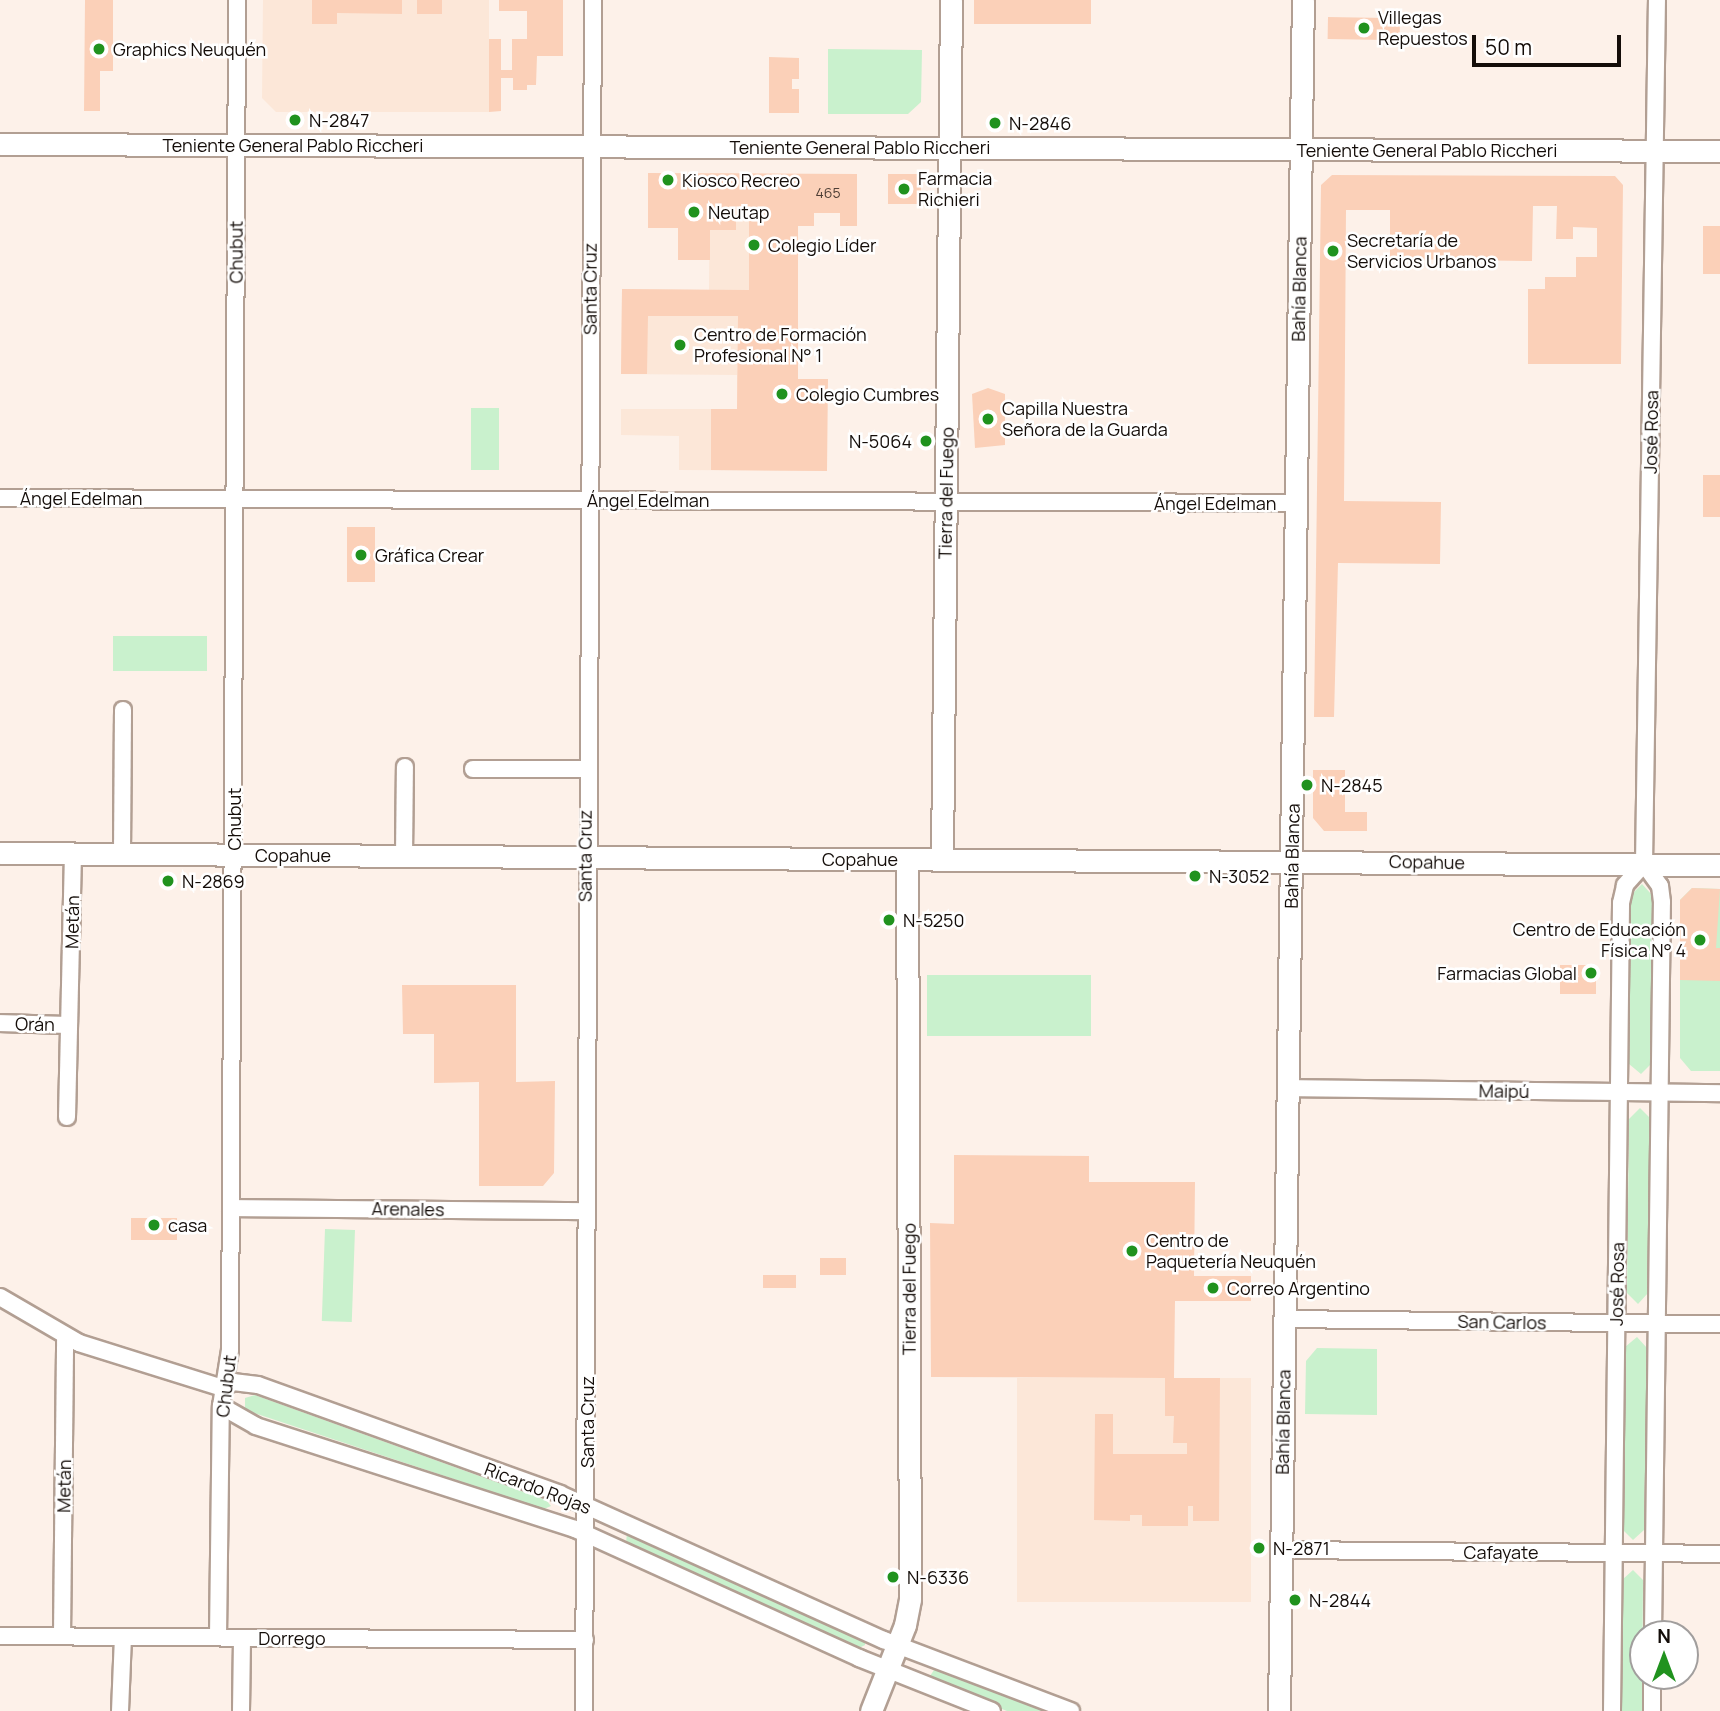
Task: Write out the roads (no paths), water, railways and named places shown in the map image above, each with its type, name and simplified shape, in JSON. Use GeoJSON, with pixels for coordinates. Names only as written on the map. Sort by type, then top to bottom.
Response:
{"type":"FeatureCollection","features":[{"type":"Feature","properties":{"kind":"street","name":"Chubut"},"geometry":{"type":"LineString","coordinates":[[218,1637],[221,1406],[230,1350],[237,0]]}},
{"type":"Feature","properties":{"kind":"street","name":"Santa Cruz"},"geometry":{"type":"LineString","coordinates":[[584,1711],[587,1534],[585,857],[593,0]]}},
{"type":"Feature","properties":{"kind":"street","name":"Tierra del Fuego"},"geometry":{"type":"LineString","coordinates":[[942,859],[951,0]]}},
{"type":"Feature","properties":{"kind":"street","name":"Bahía Blanca"},"geometry":{"type":"LineString","coordinates":[[1279,1711],[1303,0]]}},
{"type":"Feature","properties":{"kind":"street","name":"José Rosa"},"geometry":{"type":"LineString","coordinates":[[1612,1711],[1621,902],[1625,885],[1644,864],[1657,0]]}},
{"type":"Feature","properties":{"kind":"street","name":"Teniente General Pablo Riccheri"},"geometry":{"type":"LineString","coordinates":[[0,144],[1720,151]]}},
{"type":"Feature","properties":{"kind":"street","name":"Ángel Edelman"},"geometry":{"type":"LineString","coordinates":[[0,498],[1297,503]]}},
{"type":"Feature","properties":{"kind":"street"},"geometry":{"type":"LineString","coordinates":[[122,854],[123,710]]}},
{"type":"Feature","properties":{"kind":"street"},"geometry":{"type":"LineString","coordinates":[[404,856],[405,767]]}},
{"type":"Feature","properties":{"kind":"street"},"geometry":{"type":"LineString","coordinates":[[473,769],[586,769]]}},
{"type":"Feature","properties":{"kind":"street","name":"Copahue"},"geometry":{"type":"LineString","coordinates":[[0,853],[1720,865]]}},
{"type":"Feature","properties":{"kind":"street","name":"Metán"},"geometry":{"type":"LineString","coordinates":[[67,1117],[73,854]]}},
{"type":"Feature","properties":{"kind":"street","name":"Tierra del Fuego"},"geometry":{"type":"LineString","coordinates":[[871,1711],[907,1617],[910,1591],[907,859]]}},
{"type":"Feature","properties":{"kind":"street"},"geometry":{"type":"LineString","coordinates":[[1644,864],[1660,886],[1662,902],[1653,1620]]}},
{"type":"Feature","properties":{"kind":"street","name":"Orán"},"geometry":{"type":"LineString","coordinates":[[0,1023],[69,1025]]}},
{"type":"Feature","properties":{"kind":"street","name":"Maipú"},"geometry":{"type":"LineString","coordinates":[[1288,1088],[1720,1093]]}},
{"type":"Feature","properties":{"kind":"street","name":"Arenales"},"geometry":{"type":"LineString","coordinates":[[231,1208],[586,1211]]}},
{"type":"Feature","properties":{"kind":"street","name":"Ricardo Rojas"},"geometry":{"type":"LineString","coordinates":[[0,1297],[65,1337],[223,1388],[240,1381],[258,1385],[587,1506],[897,1644],[1071,1711]]}},
{"type":"Feature","properties":{"kind":"street","name":"San Carlos"},"geometry":{"type":"LineString","coordinates":[[1285,1319],[1720,1324]]}},
{"type":"Feature","properties":{"kind":"street","name":"Metán"},"geometry":{"type":"LineString","coordinates":[[62,1636],[65,1337]]}},
{"type":"Feature","properties":{"kind":"street","name":"Ricardo Rojas"},"geometry":{"type":"LineString","coordinates":[[221,1406],[256,1426],[587,1534],[887,1670],[992,1711]]}},
{"type":"Feature","properties":{"kind":"street","name":"Cafayate"},"geometry":{"type":"LineString","coordinates":[[1281,1550],[1720,1554]]}},
{"type":"Feature","properties":{"kind":"street","name":"Dorrego"},"geometry":{"type":"LineString","coordinates":[[0,1636],[585,1640]]}},
{"type":"Feature","properties":{"kind":"street"},"geometry":{"type":"LineString","coordinates":[[120,1711],[123,1637]]}},
{"type":"Feature","properties":{"kind":"street"},"geometry":{"type":"LineString","coordinates":[[241,1711],[242,1638]]}},
{"type":"Feature","properties":{"kind":"street"},"geometry":{"type":"LineString","coordinates":[[1652,1690],[1652,1711]]}},
{"type":"Feature","properties":{"kind":"place","name":"Villegas Repuestos"},"geometry":{"type":"Point","coordinates":[1364,28]}},
{"type":"Feature","properties":{"kind":"place","name":"Graphics Neuquén"},"geometry":{"type":"Point","coordinates":[99,49]}},
{"type":"Feature","properties":{"kind":"place","name":"N-2847"},"geometry":{"type":"Point","coordinates":[295,120]}},
{"type":"Feature","properties":{"kind":"place","name":"N-2846"},"geometry":{"type":"Point","coordinates":[995,123]}},
{"type":"Feature","properties":{"kind":"place","name":"Kiosco Recreo"},"geometry":{"type":"Point","coordinates":[668,180]}},
{"type":"Feature","properties":{"kind":"place","name":"Farmacia Richieri"},"geometry":{"type":"Point","coordinates":[904,189]}},
{"type":"Feature","properties":{"kind":"place","name":"Neutap"},"geometry":{"type":"Point","coordinates":[694,212]}},
{"type":"Feature","properties":{"kind":"place","name":"Colegio Líder"},"geometry":{"type":"Point","coordinates":[754,245]}},
{"type":"Feature","properties":{"kind":"place","name":"Secretaría de Servicios Urbanos"},"geometry":{"type":"Point","coordinates":[1333,251]}},
{"type":"Feature","properties":{"kind":"place","name":"Centro de Formación Profesional N° 1"},"geometry":{"type":"Point","coordinates":[680,345]}},
{"type":"Feature","properties":{"kind":"place","name":"Colegio Cumbres"},"geometry":{"type":"Point","coordinates":[782,394]}},
{"type":"Feature","properties":{"kind":"place","name":"Capilla Nuestra Señora de la Guarda"},"geometry":{"type":"Point","coordinates":[988,419]}},
{"type":"Feature","properties":{"kind":"place","name":"N-5064"},"geometry":{"type":"Point","coordinates":[926,441]}},
{"type":"Feature","properties":{"kind":"place","name":"Gráfica Crear"},"geometry":{"type":"Point","coordinates":[361,555]}},
{"type":"Feature","properties":{"kind":"place","name":"N-2845"},"geometry":{"type":"Point","coordinates":[1307,785]}},
{"type":"Feature","properties":{"kind":"place","name":"N-3052"},"geometry":{"type":"Point","coordinates":[1195,876]}},
{"type":"Feature","properties":{"kind":"place","name":"N-2869"},"geometry":{"type":"Point","coordinates":[168,881]}},
{"type":"Feature","properties":{"kind":"place","name":"N-5250"},"geometry":{"type":"Point","coordinates":[889,920]}},
{"type":"Feature","properties":{"kind":"place","name":"Centro de Educación Física N° 4"},"geometry":{"type":"Point","coordinates":[1700,940]}},
{"type":"Feature","properties":{"kind":"place","name":"Farmacias Global"},"geometry":{"type":"Point","coordinates":[1591,973]}},
{"type":"Feature","properties":{"kind":"place","name":"casa"},"geometry":{"type":"Point","coordinates":[154,1225]}},
{"type":"Feature","properties":{"kind":"place","name":"Centro de Paquetería Neuquén"},"geometry":{"type":"Point","coordinates":[1132,1251]}},
{"type":"Feature","properties":{"kind":"place","name":"Correo Argentino"},"geometry":{"type":"Point","coordinates":[1213,1288]}},
{"type":"Feature","properties":{"kind":"place","name":"N-2871"},"geometry":{"type":"Point","coordinates":[1259,1548]}},
{"type":"Feature","properties":{"kind":"place","name":"N-6336"},"geometry":{"type":"Point","coordinates":[893,1577]}},
{"type":"Feature","properties":{"kind":"place","name":"N-2844"},"geometry":{"type":"Point","coordinates":[1295,1600]}}]}
